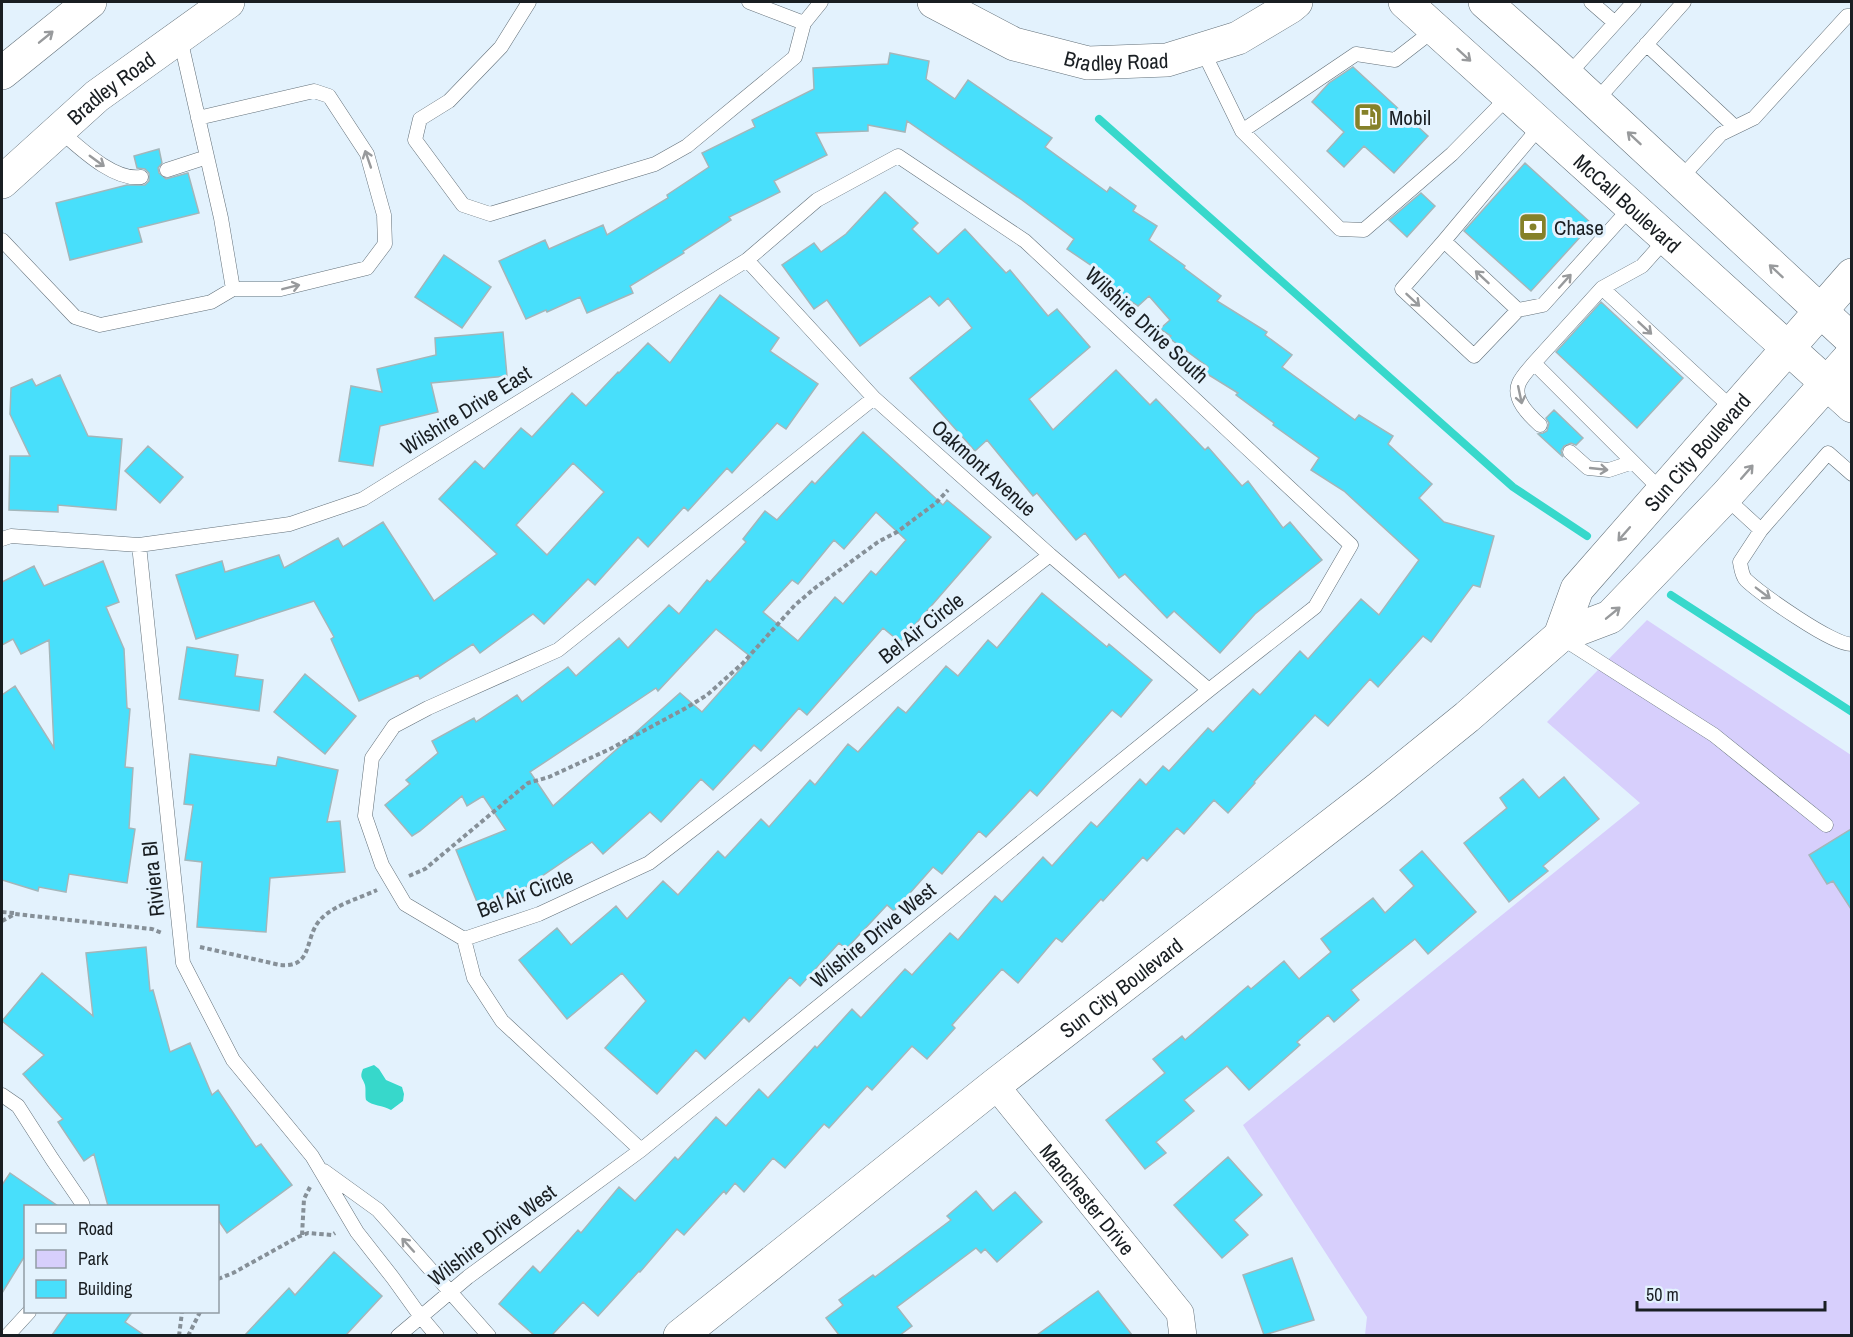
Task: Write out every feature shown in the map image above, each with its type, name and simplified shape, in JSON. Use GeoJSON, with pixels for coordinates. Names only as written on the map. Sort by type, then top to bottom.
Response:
{"type":"FeatureCollection","features":[{"type":"Feature","properties":{"kind":"main road"},"geometry":{"type":"LineString","coordinates":[[2,73],[90,2]]}},
{"type":"Feature","properties":{"kind":"main road","name":"Bradley Road"},"geometry":{"type":"LineString","coordinates":[[2,182],[97,96],[228,2]]}},
{"type":"Feature","properties":{"kind":"main road","name":"Bradley Road"},"geometry":{"type":"LineString","coordinates":[[934,2],[1014,44],[1088,63],[1167,60],[1202,50],[1238,38],[1296,2]]}},
{"type":"Feature","properties":{"kind":"main road","name":"McCall Boulevard"},"geometry":{"type":"LineString","coordinates":[[1405,2],[1851,406]]}},
{"type":"Feature","properties":{"kind":"main road"},"geometry":{"type":"LineString","coordinates":[[1485,2],[1851,340]]}},
{"type":"Feature","properties":{"kind":"main road","name":"Sun City Boulevard"},"geometry":{"type":"LineString","coordinates":[[1560,636],[1577,589],[1851,275]]}},
{"type":"Feature","properties":{"kind":"main road","name":"Sun City Boulevard"},"geometry":{"type":"LineString","coordinates":[[680,1335],[995,1085],[1378,789],[1467,717],[1560,636],[1610,617],[1725,497],[1851,355]]}},
{"type":"Feature","properties":{"kind":"street","name":"Manchester Drive"},"geometry":{"type":"LineString","coordinates":[[995,1085],[1181,1324]]}},
{"type":"Feature","properties":{"kind":"lane"},"geometry":{"type":"LineString","coordinates":[[530,2],[501,47],[448,101],[420,119],[416,140],[463,205],[490,214],[655,164],[687,146],[795,57],[804,22],[821,2]]}},
{"type":"Feature","properties":{"kind":"lane"},"geometry":{"type":"LineString","coordinates":[[749,2],[804,22]]}},
{"type":"Feature","properties":{"kind":"lane"},"geometry":{"type":"LineString","coordinates":[[1591,2],[1614,22]]}},
{"type":"Feature","properties":{"kind":"lane"},"geometry":{"type":"LineString","coordinates":[[1567,76],[1634,2]]}},
{"type":"Feature","properties":{"kind":"lane"},"geometry":{"type":"LineString","coordinates":[[1595,102],[1684,2]]}},
{"type":"Feature","properties":{"kind":"lane"},"geometry":{"type":"LineString","coordinates":[[1679,180],[1721,134],[1754,118],[1847,16],[1851,16]]}},
{"type":"Feature","properties":{"kind":"lane"},"geometry":{"type":"LineString","coordinates":[[1242,131],[1356,54],[1395,60],[1435,29]]}},
{"type":"Feature","properties":{"kind":"lane"},"geometry":{"type":"LineString","coordinates":[[179,36],[221,219],[233,289]]}},
{"type":"Feature","properties":{"kind":"lane"},"geometry":{"type":"LineString","coordinates":[[1646,44],[1735,127]]}},
{"type":"Feature","properties":{"kind":"lane"},"geometry":{"type":"LineString","coordinates":[[1202,50],[1242,131],[1340,229],[1364,230],[1452,154],[1509,96]]}},
{"type":"Feature","properties":{"kind":"lane"},"geometry":{"type":"LineString","coordinates":[[2,240],[75,317],[100,325],[211,302],[233,289],[281,290],[367,268],[385,244],[384,215],[367,154],[329,96],[314,91],[198,118]]}},
{"type":"Feature","properties":{"kind":"lane"},"geometry":{"type":"LineString","coordinates":[[1542,124],[1402,289],[1466,349],[1474,356],[1518,310],[1543,305],[1632,206]]}},
{"type":"Feature","properties":{"kind":"lane"},"geometry":{"type":"LineString","coordinates":[[59,130],[100,165],[132,178],[141,177]]}},
{"type":"Feature","properties":{"kind":"lane","name":"Wilshire Drive East"},"geometry":{"type":"LineString","coordinates":[[2,539],[11,536],[139,545],[290,524],[363,499],[747,260],[818,200],[898,156]]}},
{"type":"Feature","properties":{"kind":"lane","name":"Wilshire Drive South"},"geometry":{"type":"LineString","coordinates":[[898,156],[1025,241],[1351,545]]}},
{"type":"Feature","properties":{"kind":"lane"},"geometry":{"type":"LineString","coordinates":[[167,170],[207,157]]}},
{"type":"Feature","properties":{"kind":"lane"},"geometry":{"type":"LineString","coordinates":[[1540,424],[1519,400],[1518,385],[1534,363],[1602,288],[1642,266],[1667,238]]}},
{"type":"Feature","properties":{"kind":"lane"},"geometry":{"type":"LineString","coordinates":[[1444,241],[1518,310]]}},
{"type":"Feature","properties":{"kind":"lane","name":"Oakmont Avenue"},"geometry":{"type":"LineString","coordinates":[[747,260],[874,399],[1050,555],[1209,690]]}},
{"type":"Feature","properties":{"kind":"lane"},"geometry":{"type":"LineString","coordinates":[[1602,288],[1733,409]]}},
{"type":"Feature","properties":{"kind":"lane"},"geometry":{"type":"LineString","coordinates":[[1534,363],[1662,490]]}},
{"type":"Feature","properties":{"kind":"lane","name":"Bel Air Circle"},"geometry":{"type":"LineString","coordinates":[[874,399],[558,650],[428,708],[394,726],[372,758],[365,816],[382,866],[405,904],[465,939],[539,914],[649,863],[1050,555]]}},
{"type":"Feature","properties":{"kind":"lane"},"geometry":{"type":"LineString","coordinates":[[1570,452],[1588,468],[1609,470],[1633,462]]}},
{"type":"Feature","properties":{"kind":"lane"},"geometry":{"type":"LineString","coordinates":[[1851,474],[1828,453],[1761,530],[1740,562],[1744,578],[1767,596],[1826,635],[1846,645],[1851,644]]}},
{"type":"Feature","properties":{"kind":"lane"},"geometry":{"type":"LineString","coordinates":[[1725,497],[1761,530]]}},
{"type":"Feature","properties":{"kind":"lane","name":"Riviera Bl"},"geometry":{"type":"LineString","coordinates":[[139,545],[183,963],[234,1060],[312,1156],[351,1223],[437,1335]]}},
{"type":"Feature","properties":{"kind":"lane","name":"Wilshire Drive West"},"geometry":{"type":"LineString","coordinates":[[398,1335],[468,1277],[641,1150],[1209,690],[1315,607],[1351,545]]}},
{"type":"Feature","properties":{"kind":"lane"},"geometry":{"type":"LineString","coordinates":[[1560,636],[1714,735],[1827,825]]}},
{"type":"Feature","properties":{"kind":"lane"},"geometry":{"type":"LineString","coordinates":[[465,939],[474,978],[502,1021],[641,1150]]}},
{"type":"Feature","properties":{"kind":"lane"},"geometry":{"type":"LineString","coordinates":[[2,1095],[18,1106],[83,1205]]}},
{"type":"Feature","properties":{"kind":"lane","name":"Riviera Bl"},"geometry":{"type":"LineString","coordinates":[[320,1168],[378,1210],[489,1335]]}},
{"type":"Feature","properties":{"kind":"lane"},"geometry":{"type":"LineString","coordinates":[[7,1335],[27,1313]]}},
{"type":"Feature","properties":{"kind":"path"},"geometry":{"type":"LineString","coordinates":[[2,912],[152,929],[195,946],[291,966],[301,960],[319,922],[332,910],[425,869],[528,783],[549,777],[610,749],[707,695],[742,664],[802,599],[878,542],[897,532],[936,503],[962,476]]}},
{"type":"Feature","properties":{"kind":"path"},"geometry":{"type":"LineString","coordinates":[[2,921],[15,914]]}},
{"type":"Feature","properties":{"kind":"path"},"geometry":{"type":"LineString","coordinates":[[302,1236],[304,1199],[320,1168]]}},
{"type":"Feature","properties":{"kind":"path"},"geometry":{"type":"LineString","coordinates":[[219,1279],[244,1268],[308,1233],[332,1235],[351,1223]]}},
{"type":"Feature","properties":{"kind":"path"},"geometry":{"type":"LineString","coordinates":[[179,1335],[182,1313]]}},
{"type":"Feature","properties":{"kind":"path"},"geometry":{"type":"LineString","coordinates":[[188,1335],[199,1313]]}},
{"type":"Feature","properties":{"kind":"green space"},"geometry":{"type":"Polygon","coordinates":[[[1647,620],[1851,755],[1851,1335],[1365,1335],[1367,1317],[1243,1125],[1640,803],[1547,722],[1647,620]]]}},
{"type":"Feature","properties":{"kind":"shaded area"},"geometry":{"type":"Polygon","coordinates":[[[374,1065],[386,1080],[402,1087],[403,1101],[391,1110],[366,1100],[361,1076],[363,1069],[374,1065]]]}},
{"type":"Feature","properties":{"kind":"building"},"geometry":{"type":"Polygon","coordinates":[[[890,53],[929,61],[926,79],[955,99],[968,80],[1052,138],[1045,147],[1107,192],[1110,187],[1136,206],[1133,211],[1157,226],[1149,240],[1221,296],[1217,301],[1267,332],[1265,335],[1292,355],[1282,367],[1355,420],[1359,415],[1393,436],[1388,444],[1432,484],[1419,498],[1444,522],[1494,536],[1480,587],[1473,585],[1431,642],[1423,636],[1378,687],[1370,679],[1328,726],[1315,715],[1228,813],[1214,800],[1184,834],[1177,828],[1147,861],[1143,857],[1062,942],[1056,938],[1018,983],[1002,969],[952,1025],[955,1028],[927,1059],[912,1046],[872,1090],[867,1086],[829,1128],[824,1124],[785,1168],[773,1158],[744,1192],[735,1183],[726,1194],[724,1191],[684,1235],[677,1229],[598,1316],[583,1302],[552,1335],[534,1335],[499,1304],[533,1266],[540,1273],[578,1230],[581,1233],[619,1187],[635,1201],[675,1157],[678,1160],[716,1117],[726,1126],[759,1089],[768,1098],[852,1009],[861,1018],[905,969],[912,975],[950,933],[958,940],[995,896],[1002,902],[1043,857],[1052,866],[1091,822],[1097,827],[1140,779],[1146,785],[1163,766],[1169,771],[1208,728],[1213,732],[1253,689],[1260,695],[1300,651],[1308,659],[1361,599],[1379,615],[1419,560],[1344,491],[1311,470],[1319,458],[1273,425],[1274,423],[1236,395],[1238,393],[1204,372],[1208,367],[1169,338],[1171,336],[1160,329],[1170,320],[1149,296],[1138,306],[1100,282],[1105,275],[1067,249],[1074,239],[1022,200],[907,121],[905,132],[868,125],[868,131],[816,133],[827,155],[774,181],[780,192],[729,217],[731,220],[683,251],[684,253],[630,286],[633,293],[587,313],[580,297],[526,319],[499,261],[545,240],[549,249],[603,225],[607,235],[668,198],[667,195],[709,167],[702,153],[755,127],[752,120],[814,89],[813,68],[888,64],[890,53]]]}},
{"type":"Feature","properties":{"kind":"building","name":"Mobil"},"geometry":{"type":"Polygon","coordinates":[[[1353,67],[1428,136],[1394,173],[1364,146],[1344,167],[1327,151],[1344,132],[1312,102],[1329,83],[1353,67]]]}},
{"type":"Feature","properties":{"kind":"building"},"geometry":{"type":"Polygon","coordinates":[[[159,149],[162,163],[158,168],[159,173],[166,179],[188,173],[199,213],[138,228],[142,242],[70,260],[56,203],[127,185],[145,185],[149,181],[149,173],[145,169],[137,168],[134,156],[159,149]]]}},
{"type":"Feature","properties":{"kind":"building"},"geometry":{"type":"Polygon","coordinates":[[[1525,163],[1592,224],[1531,291],[1464,231],[1525,163]]]}},
{"type":"Feature","properties":{"kind":"building"},"geometry":{"type":"Polygon","coordinates":[[[885,192],[918,223],[912,229],[938,254],[965,229],[1006,273],[1010,270],[1048,316],[1057,309],[1090,347],[1029,399],[1053,430],[1116,370],[1150,405],[1156,399],[1205,450],[1208,447],[1242,486],[1248,481],[1283,528],[1290,522],[1322,560],[1255,614],[1220,653],[1174,611],[1167,618],[1125,574],[1119,578],[1085,533],[1076,540],[1037,493],[1033,496],[987,440],[975,451],[910,378],[972,328],[948,298],[939,306],[930,296],[860,346],[827,300],[814,309],[782,265],[814,243],[821,252],[846,234],[885,192]]]}},
{"type":"Feature","properties":{"kind":"building"},"geometry":{"type":"Polygon","coordinates":[[[1421,193],[1435,206],[1407,237],[1389,220],[1421,193]]]}},
{"type":"Feature","properties":{"kind":"building"},"geometry":{"type":"Polygon","coordinates":[[[444,255],[491,287],[462,328],[415,297],[444,255]]]}},
{"type":"Feature","properties":{"kind":"building"},"geometry":{"type":"Polygon","coordinates":[[[720,295],[779,338],[770,351],[818,384],[786,429],[777,423],[732,473],[727,468],[688,511],[684,507],[648,547],[638,537],[595,585],[588,579],[544,624],[533,614],[480,653],[473,644],[420,679],[418,675],[359,701],[331,639],[334,637],[314,601],[196,639],[176,575],[222,561],[225,572],[279,555],[284,568],[338,538],[343,547],[383,522],[434,601],[497,554],[439,499],[475,461],[484,469],[521,428],[532,437],[572,393],[586,406],[648,343],[670,363],[720,295]],[[573,463],[516,525],[547,555],[604,492],[573,463]]]}},
{"type":"Feature","properties":{"kind":"building"},"geometry":{"type":"Polygon","coordinates":[[[1601,302],[1683,378],[1637,428],[1556,352],[1601,302]]]}},
{"type":"Feature","properties":{"kind":"building"},"geometry":{"type":"Polygon","coordinates":[[[503,332],[507,376],[431,383],[438,412],[380,426],[373,466],[339,461],[351,386],[382,392],[377,369],[436,355],[435,338],[503,332]]]}},
{"type":"Feature","properties":{"kind":"building"},"geometry":{"type":"Polygon","coordinates":[[[60,375],[88,436],[122,439],[116,510],[58,505],[58,512],[9,510],[10,456],[30,456],[10,414],[11,388],[32,379],[36,386],[60,375]]]}},
{"type":"Feature","properties":{"kind":"building"},"geometry":{"type":"Polygon","coordinates":[[[1554,410],[1583,438],[1576,445],[1571,443],[1564,446],[1561,451],[1563,457],[1538,434],[1547,431],[1549,423],[1546,418],[1554,410]]]}},
{"type":"Feature","properties":{"kind":"building"},"geometry":{"type":"Polygon","coordinates":[[[863,432],[943,505],[947,500],[991,537],[900,642],[883,628],[807,715],[799,708],[761,751],[754,745],[713,790],[701,779],[661,822],[650,812],[603,854],[592,842],[520,891],[479,907],[456,850],[506,830],[483,796],[467,806],[462,796],[412,836],[385,805],[410,784],[406,780],[438,753],[432,741],[474,718],[476,722],[517,695],[522,702],[568,667],[576,676],[619,638],[628,648],[669,605],[679,614],[707,580],[710,582],[746,542],[743,539],[765,511],[777,520],[812,481],[815,484],[863,432]],[[876,512],[844,549],[834,540],[798,584],[792,580],[763,612],[798,641],[835,597],[843,604],[871,571],[876,575],[906,540],[876,512]],[[716,629],[658,691],[656,688],[530,772],[553,806],[680,693],[702,712],[751,657],[716,629]]]}},
{"type":"Feature","properties":{"kind":"building"},"geometry":{"type":"Polygon","coordinates":[[[148,446],[183,477],[160,503],[125,471],[148,446]]]}},
{"type":"Feature","properties":{"kind":"building"},"geometry":{"type":"Polygon","coordinates":[[[103,561],[119,602],[106,607],[124,649],[127,708],[130,709],[125,767],[133,768],[129,828],[135,829],[127,883],[69,874],[66,892],[39,887],[38,891],[2,880],[2,695],[15,686],[54,748],[49,640],[21,654],[13,639],[2,645],[2,582],[34,566],[44,586],[103,561]]]}},
{"type":"Feature","properties":{"kind":"building"},"geometry":{"type":"Polygon","coordinates":[[[1042,593],[1107,647],[1109,644],[1152,680],[1121,717],[1112,710],[1037,796],[1030,790],[986,837],[979,831],[942,874],[933,867],[894,911],[887,905],[846,949],[839,943],[800,986],[790,977],[749,1022],[744,1017],[705,1059],[696,1050],[657,1094],[605,1048],[646,1001],[622,973],[567,1019],[519,960],[557,928],[571,945],[616,906],[627,919],[663,881],[678,895],[718,851],[725,858],[761,819],[769,827],[810,780],[815,785],[848,744],[858,752],[898,707],[906,713],[946,666],[958,676],[988,640],[997,648],[1042,593]]]}},
{"type":"Feature","properties":{"kind":"building"},"geometry":{"type":"Polygon","coordinates":[[[187,647],[238,655],[235,676],[263,680],[259,711],[179,699],[187,647]]]}},
{"type":"Feature","properties":{"kind":"building"},"geometry":{"type":"Polygon","coordinates":[[[305,674],[356,716],[325,754],[274,712],[305,674]]]}},
{"type":"Feature","properties":{"kind":"building"},"geometry":{"type":"Polygon","coordinates":[[[190,754],[276,766],[278,757],[338,770],[327,822],[340,821],[345,872],[270,878],[266,932],[197,927],[202,862],[185,860],[193,805],[184,804],[190,754]]]}},
{"type":"Feature","properties":{"kind":"building"},"geometry":{"type":"Polygon","coordinates":[[[1564,777],[1599,819],[1543,866],[1548,871],[1509,902],[1464,843],[1507,808],[1500,798],[1523,779],[1539,798],[1564,777]]]}},
{"type":"Feature","properties":{"kind":"building"},"geometry":{"type":"Polygon","coordinates":[[[1851,829],[1851,909],[1833,881],[1827,884],[1809,855],[1851,829]]]}},
{"type":"Feature","properties":{"kind":"building"},"geometry":{"type":"Polygon","coordinates":[[[1422,851],[1476,912],[1428,954],[1415,939],[1351,990],[1359,1000],[1334,1022],[1328,1015],[1297,1042],[1300,1045],[1249,1090],[1227,1066],[1184,1100],[1194,1111],[1156,1142],[1166,1153],[1145,1169],[1106,1120],[1165,1073],[1153,1059],[1182,1036],[1185,1040],[1248,986],[1251,989],[1284,961],[1299,979],[1331,952],[1321,939],[1373,898],[1385,913],[1414,886],[1400,870],[1422,851]]]}},
{"type":"Feature","properties":{"kind":"building"},"geometry":{"type":"Polygon","coordinates":[[[146,947],[150,991],[153,990],[170,1052],[190,1043],[212,1095],[218,1090],[256,1147],[261,1144],[292,1185],[227,1233],[219,1221],[219,1205],[108,1205],[94,1154],[84,1161],[58,1122],[63,1119],[23,1074],[44,1055],[2,1021],[42,973],[93,1016],[86,953],[146,947]]]}},
{"type":"Feature","properties":{"kind":"building"},"geometry":{"type":"Polygon","coordinates":[[[1228,1157],[1262,1195],[1234,1220],[1248,1235],[1222,1258],[1174,1205],[1228,1157]]]}},
{"type":"Feature","properties":{"kind":"building"},"geometry":{"type":"Polygon","coordinates":[[[10,1173],[57,1205],[24,1205],[24,1257],[2,1293],[2,1185],[10,1173]]]}},
{"type":"Feature","properties":{"kind":"building"},"geometry":{"type":"Polygon","coordinates":[[[976,1191],[993,1211],[1015,1192],[1042,1222],[997,1262],[985,1249],[981,1253],[976,1248],[897,1307],[912,1326],[900,1335],[839,1335],[826,1318],[843,1305],[839,1300],[873,1275],[875,1277],[951,1220],[947,1216],[976,1191]]]}},
{"type":"Feature","properties":{"kind":"building"},"geometry":{"type":"Polygon","coordinates":[[[334,1252],[382,1296],[346,1335],[245,1335],[289,1288],[295,1295],[334,1252]]]}},
{"type":"Feature","properties":{"kind":"building"},"geometry":{"type":"Polygon","coordinates":[[[1292,1258],[1314,1320],[1264,1335],[1243,1275],[1292,1258]]]}},
{"type":"Feature","properties":{"kind":"building"},"geometry":{"type":"Polygon","coordinates":[[[1098,1291],[1132,1335],[1037,1335],[1098,1291]]]}},
{"type":"Feature","properties":{"kind":"building"},"geometry":{"type":"Polygon","coordinates":[[[68,1313],[132,1313],[125,1322],[144,1335],[52,1335],[68,1313]]]}},
{"type":"Feature","properties":{"kind":"waterway"},"geometry":{"type":"LineString","coordinates":[[1099,119],[1513,487],[1587,536]]}},
{"type":"Feature","properties":{"kind":"waterway"},"geometry":{"type":"LineString","coordinates":[[1671,595],[1852,712]]}},
{"type":"Feature","properties":{"kind":"place","name":"Mobil"},"geometry":{"type":"Point","coordinates":[1368,117]}},
{"type":"Feature","properties":{"kind":"place","name":"Chase"},"geometry":{"type":"Point","coordinates":[1533,227]}}]}
